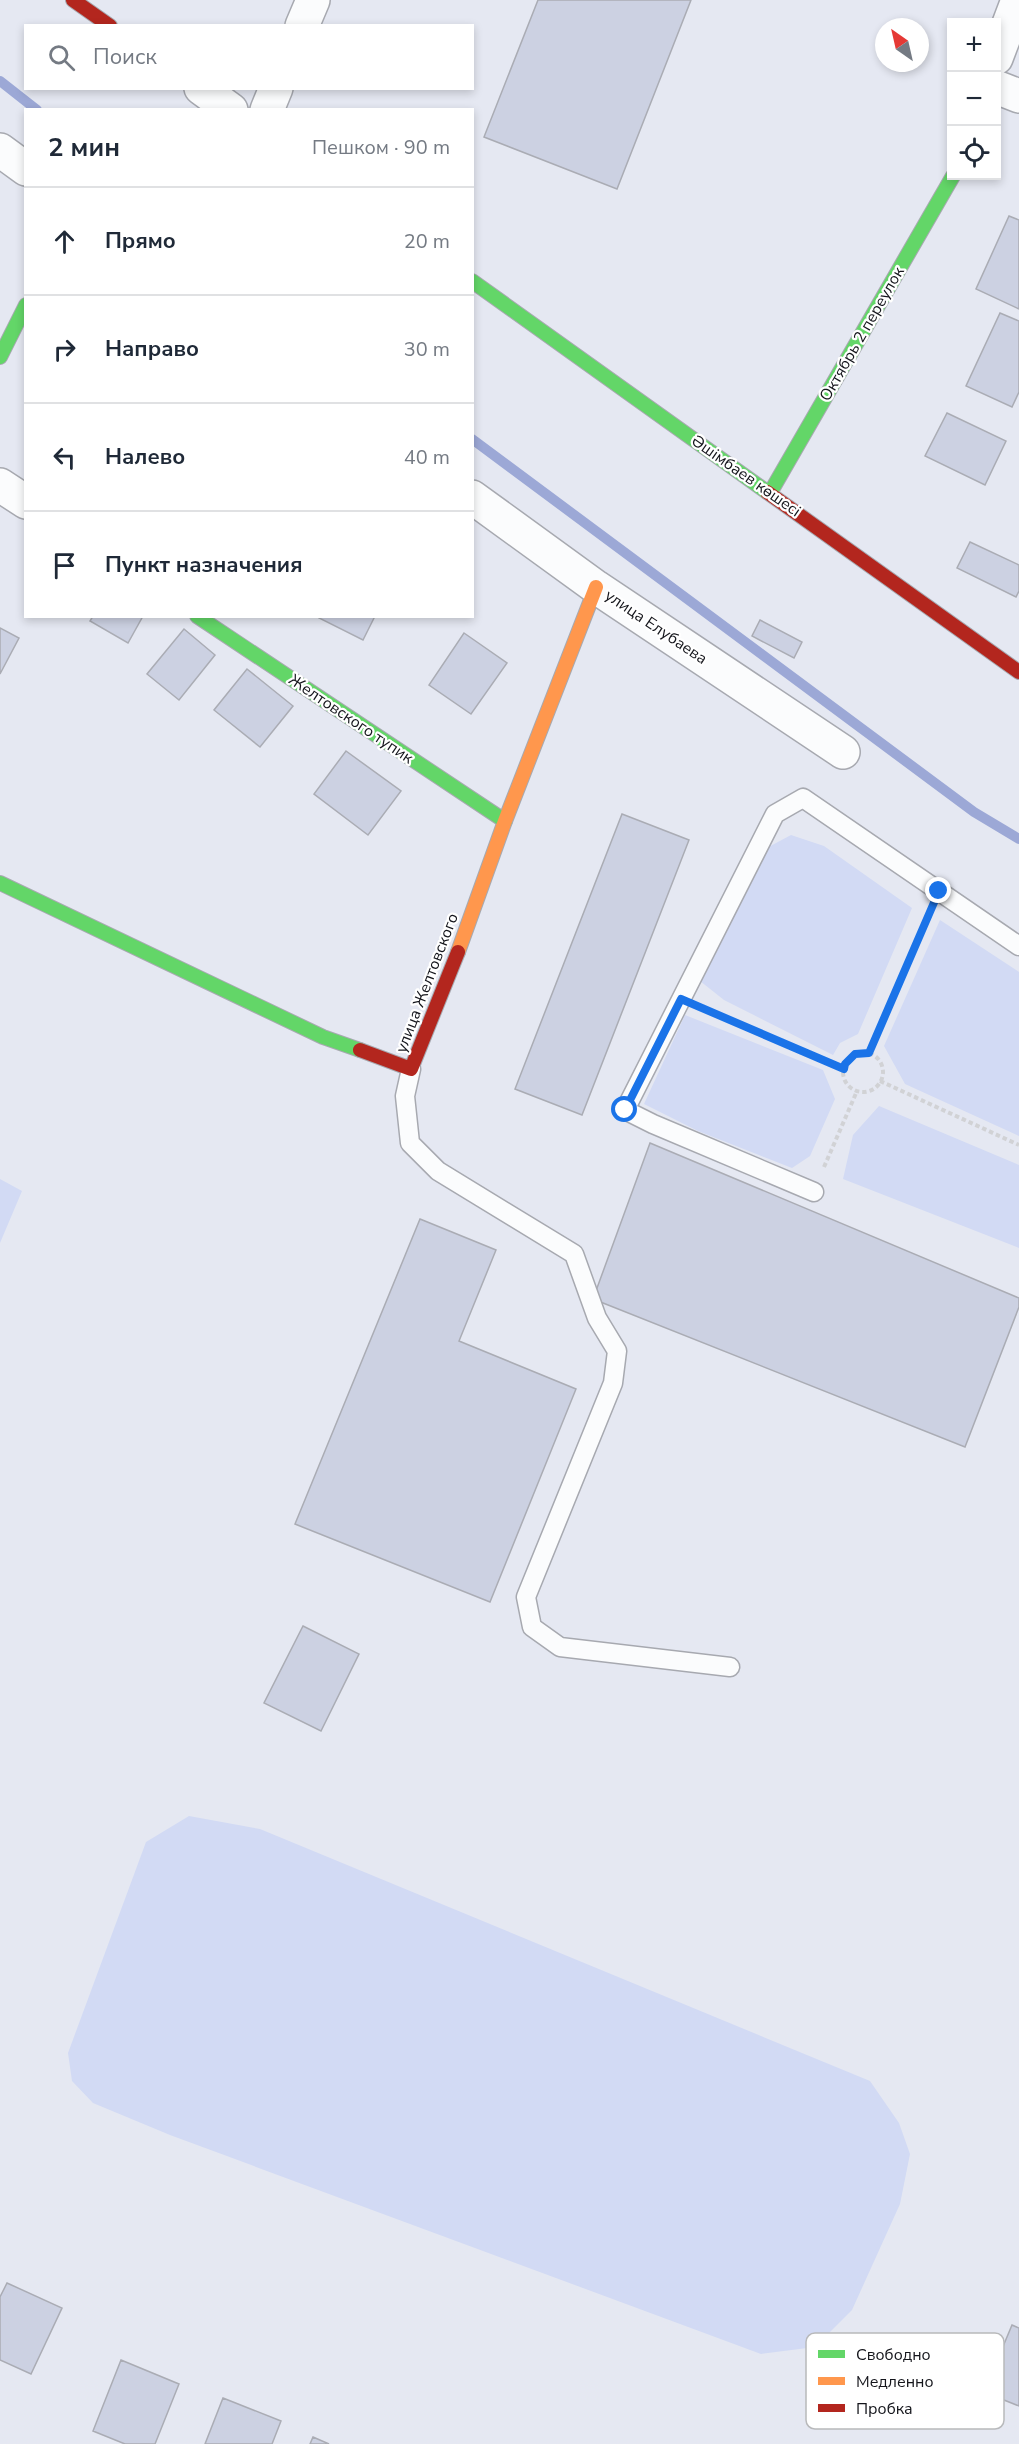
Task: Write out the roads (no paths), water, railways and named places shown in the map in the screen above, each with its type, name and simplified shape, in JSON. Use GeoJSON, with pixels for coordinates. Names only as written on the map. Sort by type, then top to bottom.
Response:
{"type":"FeatureCollection","features":[{"type":"Feature","properties":{"kind":"street"},"geometry":{"type":"LineString","coordinates":[[74,0],[107,24]]}},
{"type":"Feature","properties":{"kind":"street"},"geometry":{"type":"LineString","coordinates":[[303,24],[313,0]]}},
{"type":"Feature","properties":{"kind":"street"},"geometry":{"type":"LineString","coordinates":[[1001,45],[1018,0]]}},
{"type":"Feature","properties":{"kind":"street"},"geometry":{"type":"LineString","coordinates":[[1001,89],[1019,96]]}},
{"type":"Feature","properties":{"kind":"street"},"geometry":{"type":"LineString","coordinates":[[204,90],[228,108]]}},
{"type":"Feature","properties":{"kind":"street"},"geometry":{"type":"LineString","coordinates":[[268,108],[275,90]]}},
{"type":"Feature","properties":{"kind":"street"},"geometry":{"type":"LineString","coordinates":[[0,150],[24,168]]}},
{"type":"Feature","properties":{"kind":"street","name":"Октябрь 2 переулок"},"geometry":{"type":"LineString","coordinates":[[770,493],[951,180]]}},
{"type":"Feature","properties":{"kind":"street","name":"Әшімбаев көшесі"},"geometry":{"type":"LineString","coordinates":[[474,282],[1019,672]]}},
{"type":"Feature","properties":{"kind":"street"},"geometry":{"type":"LineString","coordinates":[[0,357],[24,309]]}},
{"type":"Feature","properties":{"kind":"street"},"geometry":{"type":"LineString","coordinates":[[0,485],[24,501]]}},
{"type":"Feature","properties":{"kind":"street","name":"улица Елубаева"},"geometry":{"type":"LineString","coordinates":[[474,498],[596,587],[843,752]]}},
{"type":"Feature","properties":{"kind":"street","name":"улица Желтовского"},"geometry":{"type":"LineString","coordinates":[[0,883],[323,1037],[411,1069],[444,990],[505,821],[596,587]]}},
{"type":"Feature","properties":{"kind":"street","name":"Желтовского тупик"},"geometry":{"type":"LineString","coordinates":[[200,618],[505,821]]}},
{"type":"Feature","properties":{"kind":"lane"},"geometry":{"type":"LineString","coordinates":[[814,1192],[625,1110],[775,814],[803,798],[1019,946]]}},
{"type":"Feature","properties":{"kind":"lane"},"geometry":{"type":"LineString","coordinates":[[411,1069],[405,1096],[410,1143],[438,1171],[574,1254],[597,1318],[617,1351],[613,1383],[526,1597],[532,1627],[560,1647],[730,1667]]}},
{"type":"Feature","properties":{"kind":"waterway"},"geometry":{"type":"LineString","coordinates":[[0,81],[34,108]]}},
{"type":"Feature","properties":{"kind":"waterway"},"geometry":{"type":"LineString","coordinates":[[474,440],[974,812],[1019,839]]}}]}
